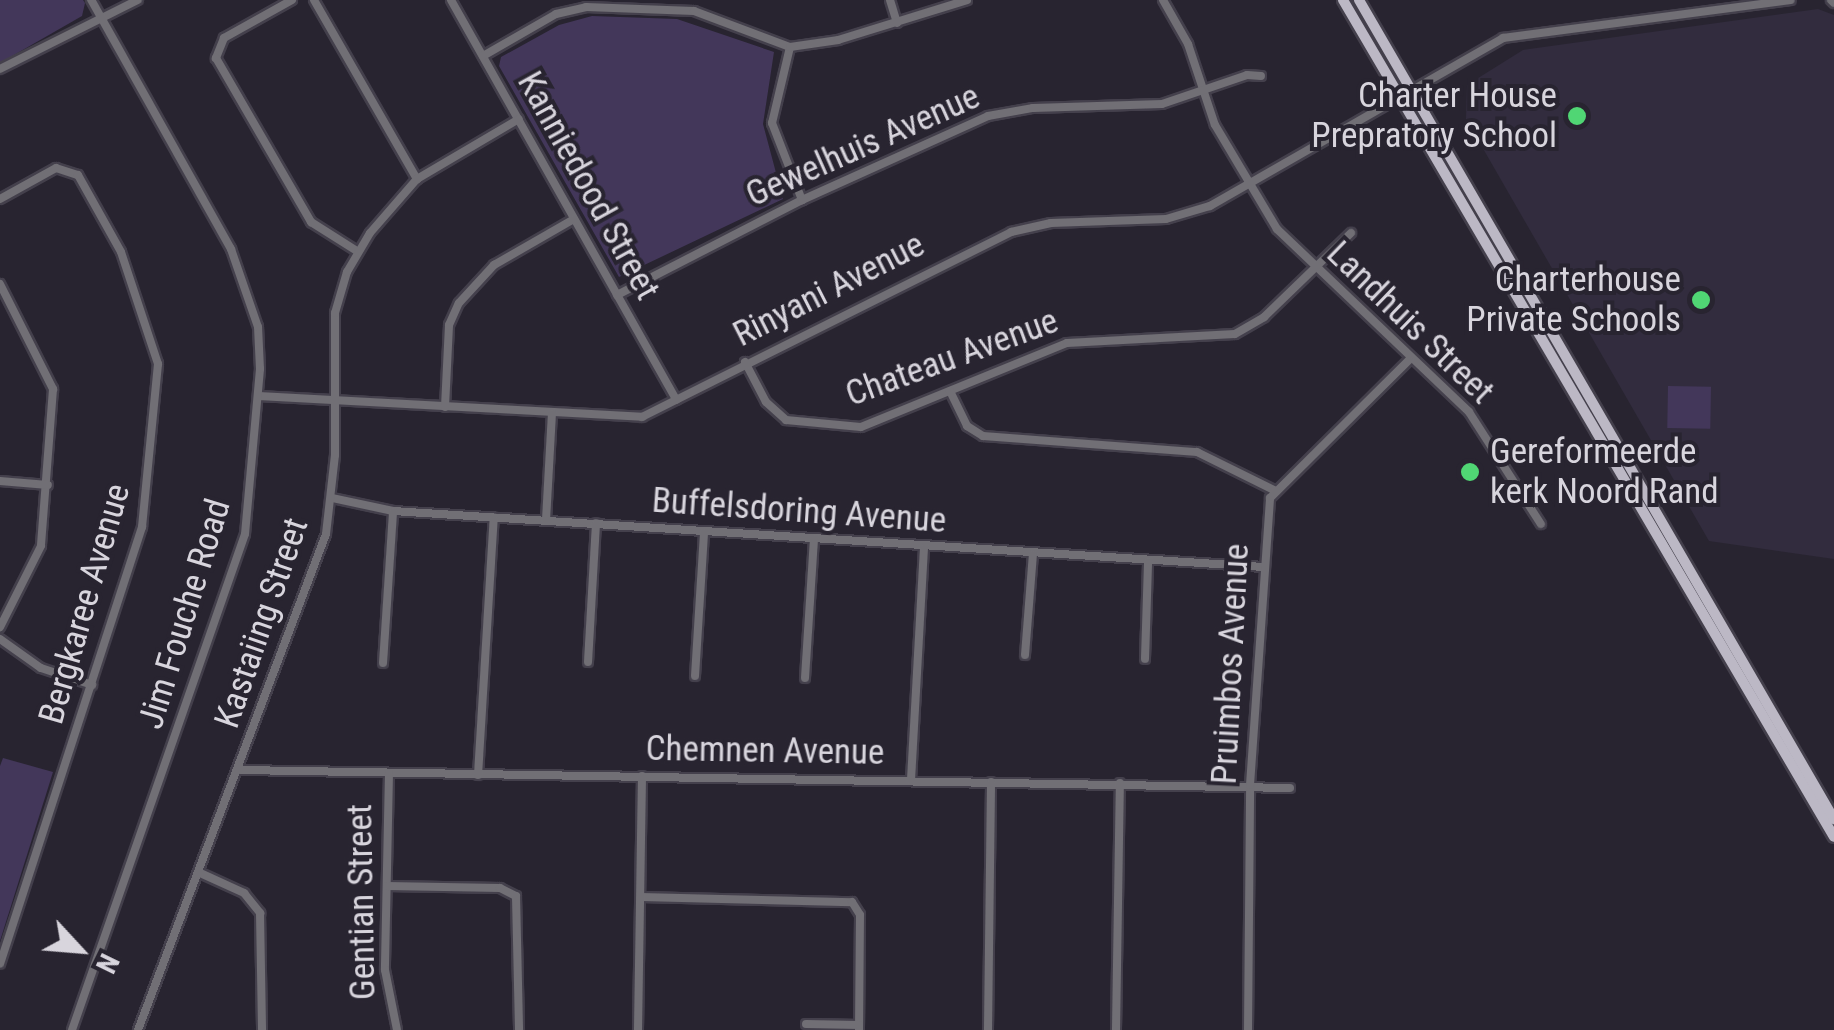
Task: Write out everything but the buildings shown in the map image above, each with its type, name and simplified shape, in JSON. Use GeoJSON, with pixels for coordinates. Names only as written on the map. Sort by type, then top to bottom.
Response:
{"type":"FeatureCollection","features":[{"type":"Feature","properties":{"kind":"main road"},"geometry":{"type":"LineString","coordinates":[[1343,0],[1834,837]]}},
{"type":"Feature","properties":{"kind":"main road"},"geometry":{"type":"LineString","coordinates":[[1359,0],[1834,819]]}},
{"type":"Feature","properties":{"kind":"street","name":"Jim Fouche Road"},"geometry":{"type":"LineString","coordinates":[[72,1030],[245,534],[258,396],[258,327],[231,249],[91,0]]}},
{"type":"Feature","properties":{"kind":"street"},"geometry":{"type":"LineString","coordinates":[[0,70],[138,0]]}},
{"type":"Feature","properties":{"kind":"street"},"geometry":{"type":"LineString","coordinates":[[292,0],[224,38],[216,58],[311,222],[356,251]]}},
{"type":"Feature","properties":{"kind":"street"},"geometry":{"type":"LineString","coordinates":[[314,0],[417,179]]}},
{"type":"Feature","properties":{"kind":"street","name":"Kanniedood Street"},"geometry":{"type":"LineString","coordinates":[[451,0],[676,400]]}},
{"type":"Feature","properties":{"kind":"street"},"geometry":{"type":"LineString","coordinates":[[890,0],[897,22]]}},
{"type":"Feature","properties":{"kind":"street"},"geometry":{"type":"LineString","coordinates":[[482,56],[556,14],[594,7],[694,11],[790,47],[897,22],[968,0]]}},
{"type":"Feature","properties":{"kind":"street","name":"Landhuis Street"},"geometry":{"type":"LineString","coordinates":[[1163,0],[1188,44],[1203,92],[1248,184],[1312,268],[1473,418],[1541,524]]}},
{"type":"Feature","properties":{"kind":"street","name":"Rinyani Avenue"},"geometry":{"type":"LineString","coordinates":[[258,396],[642,417],[745,362],[1011,232],[1051,223],[1180,216],[1248,184],[1401,100],[1503,38],[1786,0]]}},
{"type":"Feature","properties":{"kind":"street"},"geometry":{"type":"LineString","coordinates":[[790,47],[772,124],[802,200]]}},
{"type":"Feature","properties":{"kind":"street","name":"Gewelhuis Avenue"},"geometry":{"type":"LineString","coordinates":[[617,294],[802,200],[988,116],[1033,108],[1149,106],[1247,75],[1261,76]]}},
{"type":"Feature","properties":{"kind":"street","name":"Kastaiing Street"},"geometry":{"type":"LineString","coordinates":[[138,1030],[324,543],[332,498],[335,313],[356,251],[417,179],[519,119]]}},
{"type":"Feature","properties":{"kind":"street","name":"Bergkaree Avenue"},"geometry":{"type":"LineString","coordinates":[[0,199],[56,168],[74,171],[122,252],[157,353],[148,500],[0,963]]}},
{"type":"Feature","properties":{"kind":"street"},"geometry":{"type":"LineString","coordinates":[[444,406],[449,325],[458,303],[494,265],[574,219]]}},
{"type":"Feature","properties":{"kind":"street","name":"Chateau Avenue"},"geometry":{"type":"LineString","coordinates":[[745,362],[772,410],[809,427],[870,425],[1067,343],[1235,334],[1264,317],[1352,233]]}},
{"type":"Feature","properties":{"kind":"street"},"geometry":{"type":"LineString","coordinates":[[0,284],[53,382],[48,485],[40,546],[0,627]]}},
{"type":"Feature","properties":{"kind":"street"},"geometry":{"type":"LineString","coordinates":[[950,391],[963,421],[978,434],[1197,452],[1274,490],[1409,360]]}},
{"type":"Feature","properties":{"kind":"street"},"geometry":{"type":"LineString","coordinates":[[546,520],[552,413]]}},
{"type":"Feature","properties":{"kind":"street"},"geometry":{"type":"LineString","coordinates":[[0,481],[48,485]]}},
{"type":"Feature","properties":{"kind":"street","name":"Pruimbos Avenue"},"geometry":{"type":"LineString","coordinates":[[1248,1030],[1250,785],[1264,567],[1274,490]]}},
{"type":"Feature","properties":{"kind":"street","name":"Buffelsdoring Avenue"},"geometry":{"type":"LineString","coordinates":[[332,498],[393,511],[1264,567]]}},
{"type":"Feature","properties":{"kind":"street"},"geometry":{"type":"LineString","coordinates":[[383,662],[393,511]]}},
{"type":"Feature","properties":{"kind":"street"},"geometry":{"type":"LineString","coordinates":[[478,774],[494,517]]}},
{"type":"Feature","properties":{"kind":"street"},"geometry":{"type":"LineString","coordinates":[[588,662],[596,523]]}},
{"type":"Feature","properties":{"kind":"street"},"geometry":{"type":"LineString","coordinates":[[695,676],[704,532]]}},
{"type":"Feature","properties":{"kind":"street"},"geometry":{"type":"LineString","coordinates":[[805,678],[814,538]]}},
{"type":"Feature","properties":{"kind":"street"},"geometry":{"type":"LineString","coordinates":[[911,780],[924,548]]}},
{"type":"Feature","properties":{"kind":"street"},"geometry":{"type":"LineString","coordinates":[[1025,655],[1033,554]]}},
{"type":"Feature","properties":{"kind":"street"},"geometry":{"type":"LineString","coordinates":[[1144,658],[1148,562]]}},
{"type":"Feature","properties":{"kind":"street"},"geometry":{"type":"LineString","coordinates":[[0,639],[41,668],[92,685]]}},
{"type":"Feature","properties":{"kind":"street","name":"Chemnen Avenue"},"geometry":{"type":"LineString","coordinates":[[240,770],[1290,788]]}},
{"type":"Feature","properties":{"kind":"street","name":"Gentian Street"},"geometry":{"type":"LineString","coordinates":[[389,772],[386,991],[397,1030]]}},
{"type":"Feature","properties":{"kind":"street"},"geometry":{"type":"LineString","coordinates":[[638,1030],[642,776]]}},
{"type":"Feature","properties":{"kind":"street"},"geometry":{"type":"LineString","coordinates":[[988,1030],[991,782]]}},
{"type":"Feature","properties":{"kind":"street"},"geometry":{"type":"LineString","coordinates":[[1116,1030],[1120,783]]}},
{"type":"Feature","properties":{"kind":"street"},"geometry":{"type":"LineString","coordinates":[[198,872],[244,893],[260,913],[262,1030]]}},
{"type":"Feature","properties":{"kind":"street"},"geometry":{"type":"LineString","coordinates":[[387,886],[500,888],[516,896],[519,1030]]}},
{"type":"Feature","properties":{"kind":"street"},"geometry":{"type":"LineString","coordinates":[[641,897],[852,902],[860,915],[859,1028],[806,1024]]}},
{"type":"Feature","properties":{"kind":"shaded area"},"geometry":{"type":"Polygon","coordinates":[[[0,0],[85,3],[82,16],[0,63],[0,0]]]}},
{"type":"Feature","properties":{"kind":"shaded area","name":"Charterhouse Private Schools"},"geometry":{"type":"Polygon","coordinates":[[[1818,9],[1834,15],[1834,559],[1709,541],[1466,119],[1467,85],[1523,50],[1818,9]]]}},
{"type":"Feature","properties":{"kind":"shaded area"},"geometry":{"type":"Polygon","coordinates":[[[592,16],[677,19],[774,52],[763,124],[783,199],[619,277],[499,66],[501,57],[559,25],[592,16]]]}},
{"type":"Feature","properties":{"kind":"shaded area"},"geometry":{"type":"Polygon","coordinates":[[[1668,386],[1711,387],[1710,429],[1667,428],[1668,386]]]}},
{"type":"Feature","properties":{"kind":"shaded area"},"geometry":{"type":"Polygon","coordinates":[[[3,758],[53,772],[0,941],[0,766],[3,758]]]}},
{"type":"Feature","properties":{"kind":"place","name":"Charter House Prepratory School"},"geometry":{"type":"Point","coordinates":[1577,116]}},
{"type":"Feature","properties":{"kind":"place","name":"Charterhouse Private Schools"},"geometry":{"type":"Point","coordinates":[1701,300]}},
{"type":"Feature","properties":{"kind":"place","name":"Gereformeerde kerk Noord Rand"},"geometry":{"type":"Point","coordinates":[1470,472]}}]}
